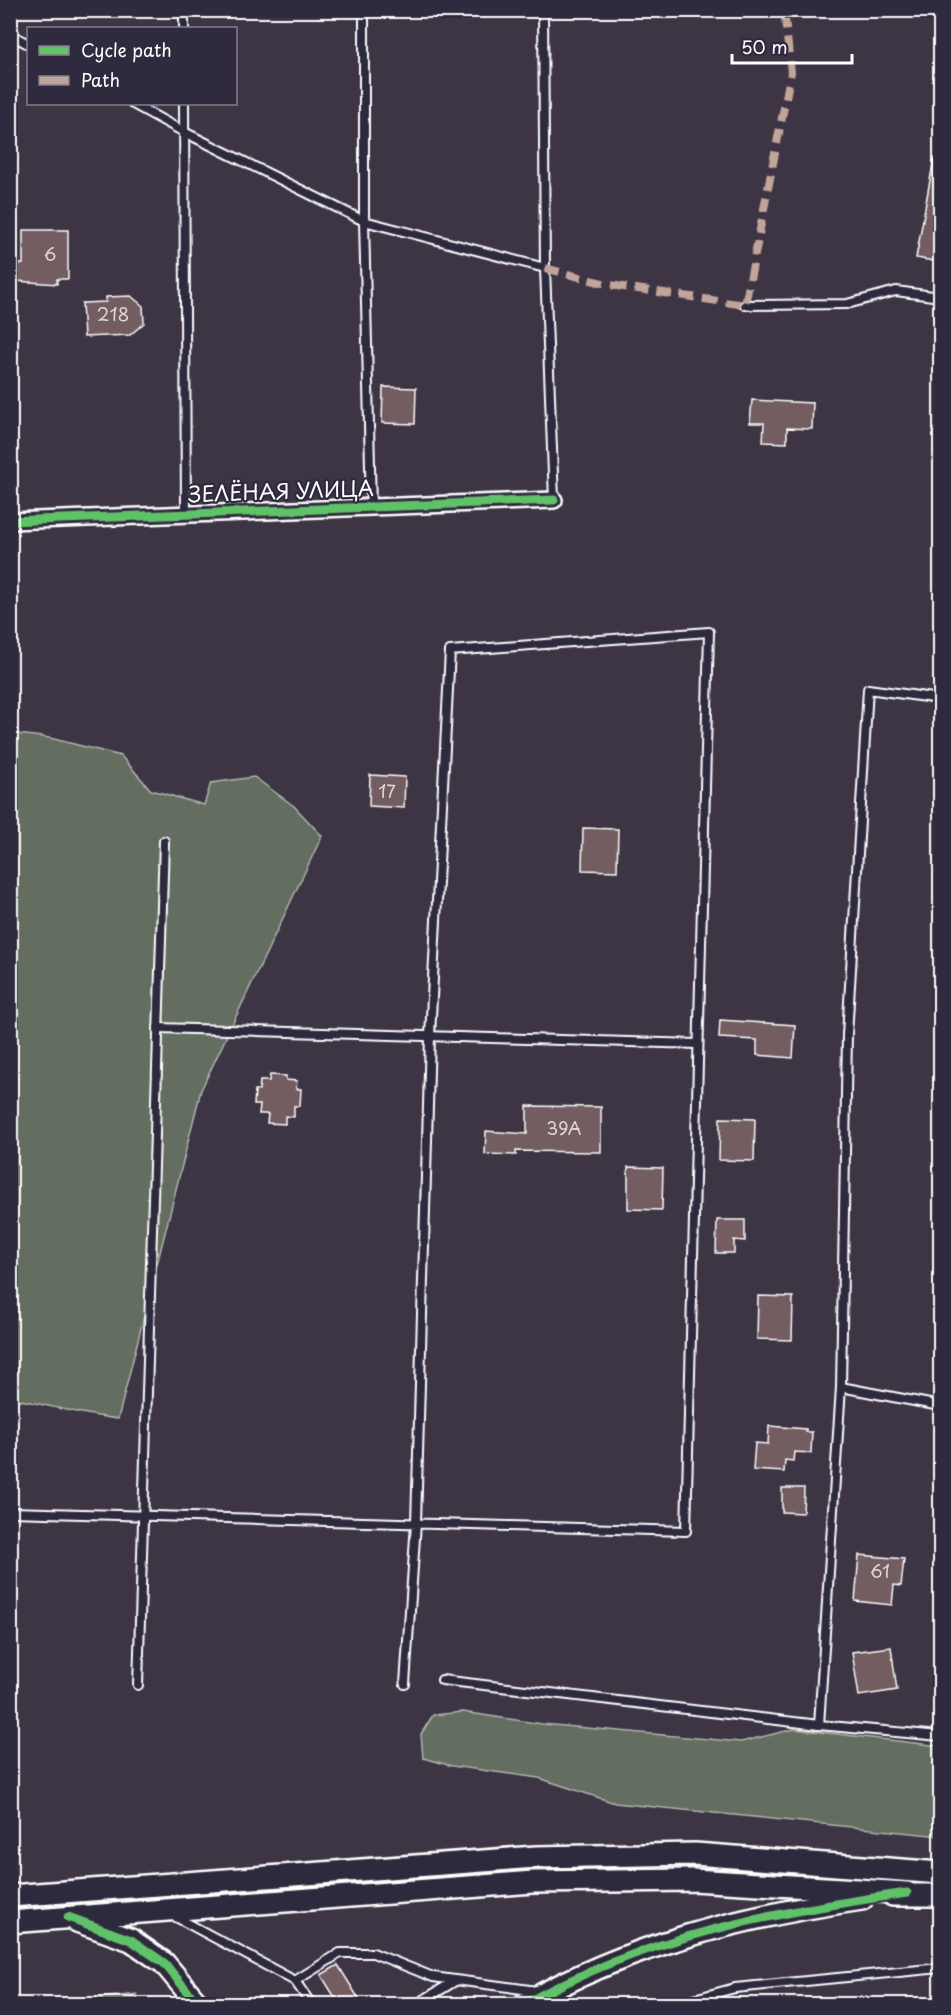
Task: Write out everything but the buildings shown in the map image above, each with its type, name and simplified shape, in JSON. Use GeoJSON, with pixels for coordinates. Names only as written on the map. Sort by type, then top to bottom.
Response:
{"type":"FeatureCollection","features":[{"type":"Feature","properties":{"kind":"main road"},"geometry":{"type":"LineString","coordinates":[[10,1896],[536,1857],[695,1854],[907,1882],[940,1895]]}},
{"type":"Feature","properties":{"kind":"main road"},"geometry":{"type":"LineString","coordinates":[[525,2004],[581,1974],[705,1930],[809,1907],[940,1873]]}},
{"type":"Feature","properties":{"kind":"main road"},"geometry":{"type":"LineString","coordinates":[[10,1922],[533,1882],[693,1880],[907,1882]]}},
{"type":"Feature","properties":{"kind":"main road"},"geometry":{"type":"LineString","coordinates":[[68,1917],[131,1940],[165,1963],[198,2004]]}},
{"type":"Feature","properties":{"kind":"street","name":"ЗЕЛЁНАЯ УЛИЦА"},"geometry":{"type":"LineString","coordinates":[[10,520],[554,500]]}},
{"type":"Feature","properties":{"kind":"lane"},"geometry":{"type":"LineString","coordinates":[[184,10],[184,27]]}},
{"type":"Feature","properties":{"kind":"lane"},"geometry":{"type":"LineString","coordinates":[[364,10],[364,221],[371,507]]}},
{"type":"Feature","properties":{"kind":"lane"},"geometry":{"type":"LineString","coordinates":[[543,10],[545,268],[554,500]]}},
{"type":"Feature","properties":{"kind":"lane"},"geometry":{"type":"LineString","coordinates":[[10,34],[27,44]]}},
{"type":"Feature","properties":{"kind":"lane"},"geometry":{"type":"LineString","coordinates":[[135,105],[184,132],[364,221],[545,268]]}},
{"type":"Feature","properties":{"kind":"lane"},"geometry":{"type":"LineString","coordinates":[[184,105],[186,514]]}},
{"type":"Feature","properties":{"kind":"lane"},"geometry":{"type":"LineString","coordinates":[[745,305],[847,304],[896,291],[940,297]]}},
{"type":"Feature","properties":{"kind":"lane"},"geometry":{"type":"LineString","coordinates":[[10,1512],[416,1523],[686,1531],[709,632],[450,651],[430,1036],[416,1523],[405,1684]]}},
{"type":"Feature","properties":{"kind":"lane"},"geometry":{"type":"LineString","coordinates":[[819,1725],[842,1387],[847,1035],[867,689],[940,699]]}},
{"type":"Feature","properties":{"kind":"lane"},"geometry":{"type":"LineString","coordinates":[[138,1685],[164,841]]}},
{"type":"Feature","properties":{"kind":"lane"},"geometry":{"type":"LineString","coordinates":[[158,1028],[698,1044]]}},
{"type":"Feature","properties":{"kind":"lane"},"geometry":{"type":"LineString","coordinates":[[842,1387],[940,1406]]}},
{"type":"Feature","properties":{"kind":"lane"},"geometry":{"type":"LineString","coordinates":[[442,1680],[819,1725],[940,1736]]}},
{"type":"Feature","properties":{"kind":"lane"},"geometry":{"type":"LineString","coordinates":[[165,1911],[295,1981],[311,2004]]}},
{"type":"Feature","properties":{"kind":"lane"},"geometry":{"type":"LineString","coordinates":[[295,1981],[340,1953],[373,1953],[433,1977],[545,1992]]}},
{"type":"Feature","properties":{"kind":"lane"},"geometry":{"type":"LineString","coordinates":[[675,2004],[735,1988],[940,1968]]}},
{"type":"Feature","properties":{"kind":"lane"},"geometry":{"type":"LineString","coordinates":[[417,2004],[455,1981]]}},
{"type":"Feature","properties":{"kind":"green space"},"geometry":{"type":"Polygon","coordinates":[[[10,733],[50,738],[121,756],[151,790],[204,805],[211,783],[254,777],[294,806],[322,836],[201,1090],[118,1419],[11,1398],[10,733]]]}},
{"type":"Feature","properties":{"kind":"green space"},"geometry":{"type":"Polygon","coordinates":[[[463,1712],[542,1724],[741,1742],[794,1729],[940,1746],[940,1836],[615,1803],[539,1778],[452,1766],[423,1758],[421,1734],[433,1715],[463,1712]]]}},
{"type":"Feature","properties":{"kind":"green space"},"geometry":{"type":"Polygon","coordinates":[[[137,1994],[138,2004],[42,2004],[137,1994]]]}},
{"type":"Feature","properties":{"kind":"marked path"},"geometry":{"type":"LineString","coordinates":[[545,268],[610,285],[745,305],[791,72],[784,10]]}},
{"type":"Feature","properties":{"kind":"cycle path"},"geometry":{"type":"LineString","coordinates":[[10,521],[554,500]]}},
{"type":"Feature","properties":{"kind":"cycle path"},"geometry":{"type":"LineString","coordinates":[[525,2004],[615,1961],[710,1930],[808,1909],[907,1893]]}},
{"type":"Feature","properties":{"kind":"cycle path"},"geometry":{"type":"LineString","coordinates":[[68,1917],[131,1940],[164,1963],[198,2004]]}}]}
